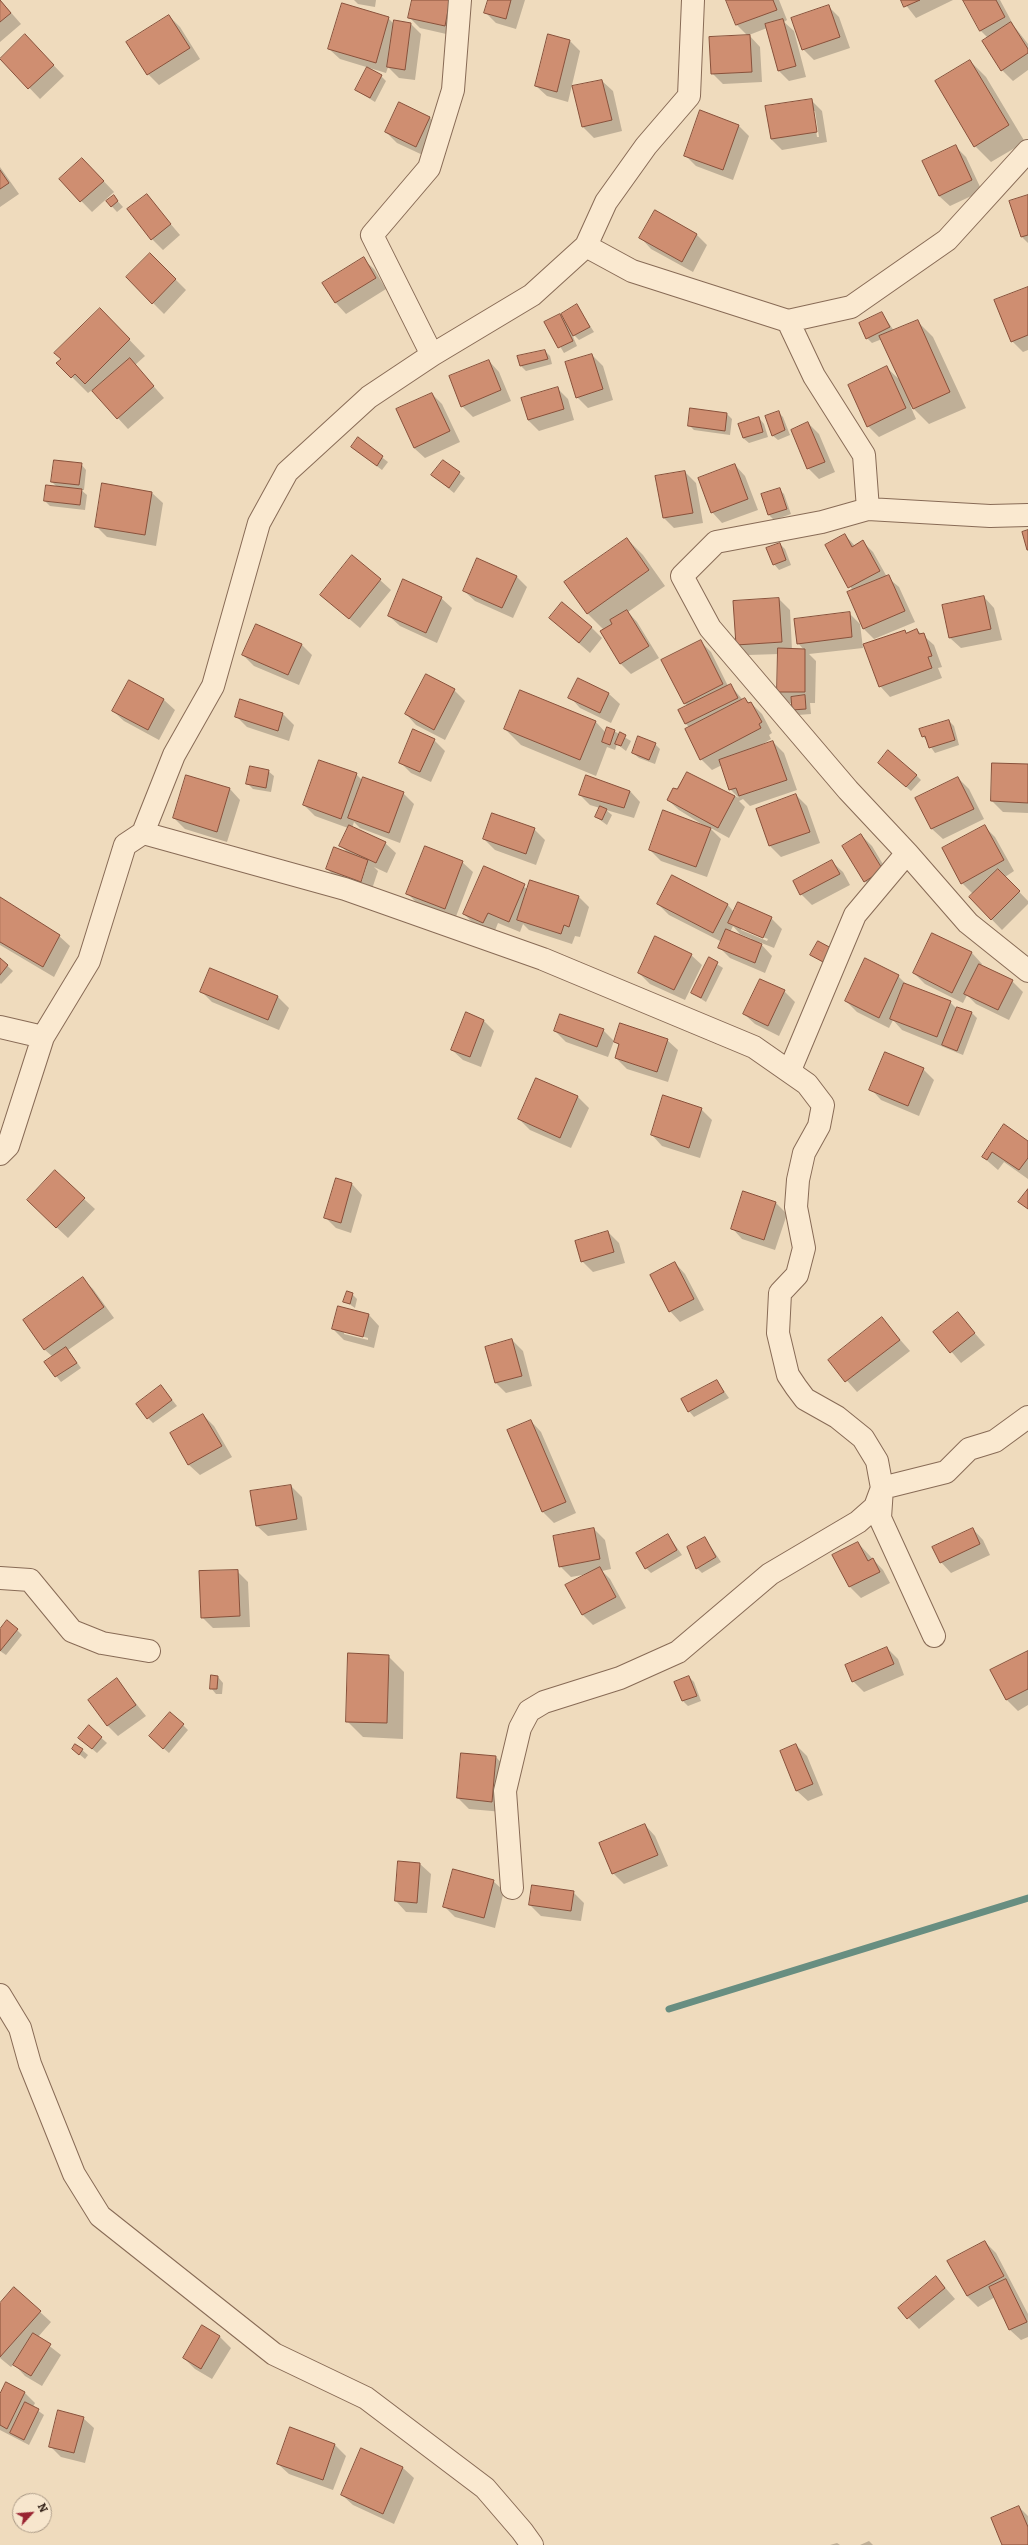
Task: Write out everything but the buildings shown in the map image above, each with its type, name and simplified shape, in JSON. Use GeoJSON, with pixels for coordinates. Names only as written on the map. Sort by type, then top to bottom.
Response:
{"type":"FeatureCollection","features":[{"type":"Feature","properties":{"kind":"street"},"geometry":{"type":"LineString","coordinates":[[432,355],[372,235],[429,168],[453,90],[460,0]]}},
{"type":"Feature","properties":{"kind":"street"},"geometry":{"type":"LineString","coordinates":[[0,1154],[8,1146],[43,1037],[89,961],[125,845],[143,833],[174,755],[213,686],[259,523],[287,472],[369,397],[432,355],[532,295],[586,246],[606,202],[646,146],[689,96],[693,0]]}},
{"type":"Feature","properties":{"kind":"street"},"geometry":{"type":"LineString","coordinates":[[586,246],[632,271],[788,321],[851,307],[948,240],[1028,151]]}},
{"type":"Feature","properties":{"kind":"street"},"geometry":{"type":"LineString","coordinates":[[788,321],[814,376],[864,455],[868,509]]}},
{"type":"Feature","properties":{"kind":"street"},"geometry":{"type":"LineString","coordinates":[[1028,515],[990,516],[868,509],[822,522],[716,542],[682,576],[710,628],[848,790],[907,853],[968,923],[1028,971]]}},
{"type":"Feature","properties":{"kind":"street"},"geometry":{"type":"LineString","coordinates":[[143,833],[345,889],[544,959],[754,1047],[790,1070],[807,1084],[823,1105],[819,1126],[804,1153],[798,1180],[796,1207],[804,1248],[797,1275],[780,1293],[778,1333],[788,1375],[805,1399],[837,1417],[863,1438],[877,1461],[882,1488],[880,1518],[934,1636]]}},
{"type":"Feature","properties":{"kind":"street"},"geometry":{"type":"LineString","coordinates":[[790,1070],[855,915],[907,853]]}},
{"type":"Feature","properties":{"kind":"street"},"geometry":{"type":"LineString","coordinates":[[0,1027],[43,1037]]}},
{"type":"Feature","properties":{"kind":"street"},"geometry":{"type":"LineString","coordinates":[[882,1488],[946,1472],[970,1449],[995,1441],[1028,1417]]}},
{"type":"Feature","properties":{"kind":"street"},"geometry":{"type":"LineString","coordinates":[[512,1888],[505,1791],[520,1728],[529,1712],[544,1702],[620,1678],[678,1652],[770,1574],[858,1522],[875,1507],[882,1488]]}},
{"type":"Feature","properties":{"kind":"street"},"geometry":{"type":"LineString","coordinates":[[0,1578],[30,1580],[72,1631],[102,1643],[149,1651]]}},
{"type":"Feature","properties":{"kind":"street"},"geometry":{"type":"LineString","coordinates":[[0,1995],[20,2028],[30,2064],[74,2174],[100,2216],[274,2354],[366,2398],[485,2488],[522,2530],[532,2545]]}},
{"type":"Feature","properties":{"kind":"waterway"},"geometry":{"type":"LineString","coordinates":[[669,2009],[1028,1898]]}}]}
